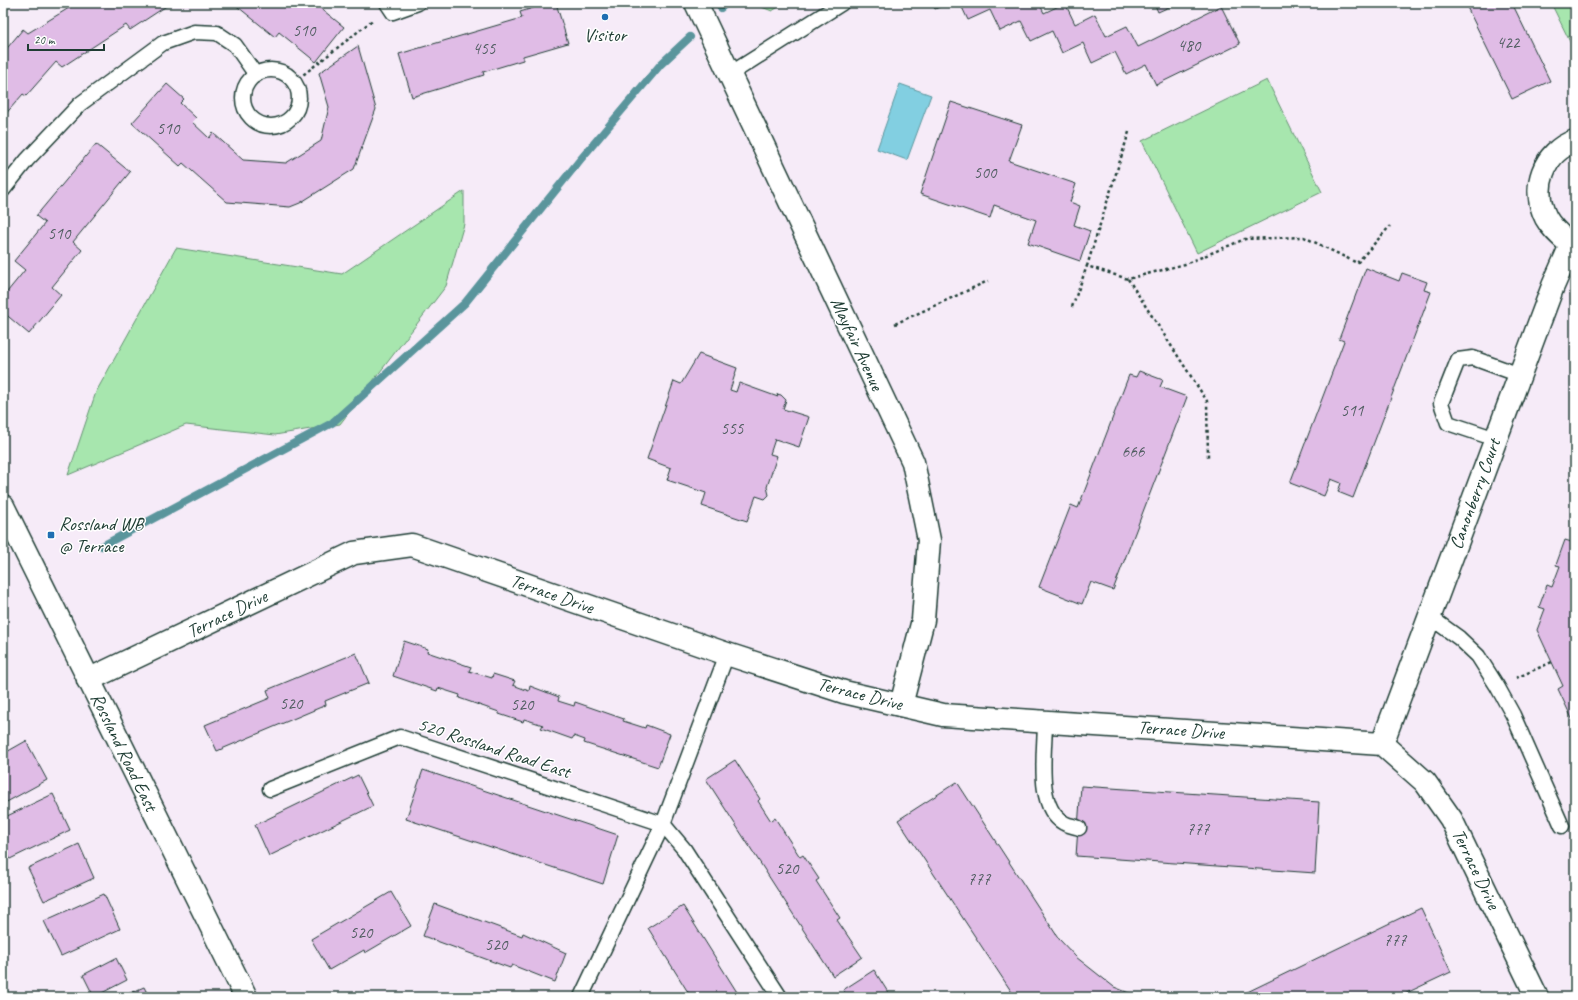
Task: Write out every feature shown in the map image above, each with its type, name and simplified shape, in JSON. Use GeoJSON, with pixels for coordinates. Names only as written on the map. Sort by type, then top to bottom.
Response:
{"type":"FeatureCollection","features":[{"type":"Feature","properties":{"kind":"street","name":"Mayfair Avenue"},"geometry":{"type":"LineString","coordinates":[[696,3],[913,462],[929,540],[923,620],[901,704]]}},
{"type":"Feature","properties":{"kind":"street"},"geometry":{"type":"LineString","coordinates":[[1573,245],[1554,229],[1546,219],[1539,200],[1540,181],[1549,158],[1568,143],[1575,141]]}},
{"type":"Feature","properties":{"kind":"street","name":"Canonberry Court"},"geometry":{"type":"LineString","coordinates":[[1382,744],[1553,286],[1573,245]]}},
{"type":"Feature","properties":{"kind":"street","name":"Rossland Road East"},"geometry":{"type":"LineString","coordinates":[[3,506],[246,997]]}},
{"type":"Feature","properties":{"kind":"street","name":"Terrace Drive"},"geometry":{"type":"LineString","coordinates":[[88,680],[354,553],[412,545],[727,654],[844,692],[901,704],[943,715],[1382,744],[1425,782],[1451,818],[1537,997]]}},
{"type":"Feature","properties":{"kind":"lane"},"geometry":{"type":"LineString","coordinates":[[389,5],[393,12],[418,3]]}},
{"type":"Feature","properties":{"kind":"lane"},"geometry":{"type":"LineString","coordinates":[[730,74],[842,3]]}},
{"type":"Feature","properties":{"kind":"lane"},"geometry":{"type":"LineString","coordinates":[[3,190],[32,154],[80,104],[163,43],[194,32],[217,33],[235,45],[256,75]]}},
{"type":"Feature","properties":{"kind":"lane"},"geometry":{"type":"LineString","coordinates":[[265,71],[279,72],[294,82],[298,94],[298,103],[294,114],[283,123],[269,126],[257,123],[250,117],[243,100],[250,80],[256,75],[265,71]]}},
{"type":"Feature","properties":{"kind":"lane"},"geometry":{"type":"LineString","coordinates":[[1496,439],[1448,423],[1440,403],[1458,360],[1473,358],[1520,375]]}},
{"type":"Feature","properties":{"kind":"lane"},"geometry":{"type":"LineString","coordinates":[[1430,616],[1459,638],[1478,656],[1497,686],[1513,715],[1562,826]]}},
{"type":"Feature","properties":{"kind":"lane"},"geometry":{"type":"LineString","coordinates":[[581,997],[663,824],[727,654]]}},
{"type":"Feature","properties":{"kind":"lane"},"geometry":{"type":"LineString","coordinates":[[1045,722],[1044,794],[1052,811],[1064,823],[1079,828]]}},
{"type":"Feature","properties":{"kind":"lane","name":"520 Rossland Road East"},"geometry":{"type":"LineString","coordinates":[[270,788],[400,737],[663,824]]}},
{"type":"Feature","properties":{"kind":"lane"},"geometry":{"type":"LineString","coordinates":[[663,824],[684,849],[780,997]]}},
{"type":"Feature","properties":{"kind":"path"},"geometry":{"type":"LineString","coordinates":[[294,82],[389,5]]}},
{"type":"Feature","properties":{"kind":"path"},"geometry":{"type":"LineString","coordinates":[[1072,307],[1087,266],[1130,132]]}},
{"type":"Feature","properties":{"kind":"path"},"geometry":{"type":"LineString","coordinates":[[1087,266],[1128,279],[1185,264],[1246,239],[1304,237],[1357,262],[1390,226]]}},
{"type":"Feature","properties":{"kind":"path"},"geometry":{"type":"LineString","coordinates":[[1128,279],[1207,401],[1208,457]]}},
{"type":"Feature","properties":{"kind":"path"},"geometry":{"type":"LineString","coordinates":[[895,324],[988,281]]}},
{"type":"Feature","properties":{"kind":"path"},"geometry":{"type":"LineString","coordinates":[[1497,686],[1552,662]]}},
{"type":"Feature","properties":{"kind":"green space"},"geometry":{"type":"Polygon","coordinates":[[[758,3],[785,3],[772,11],[759,6],[758,3]]]}},
{"type":"Feature","properties":{"kind":"green space"},"geometry":{"type":"Polygon","coordinates":[[[1551,3],[1575,3],[1575,52],[1551,3]]]}},
{"type":"Feature","properties":{"kind":"green space"},"geometry":{"type":"Polygon","coordinates":[[[1267,80],[1322,192],[1197,253],[1142,141],[1267,80]]]}},
{"type":"Feature","properties":{"kind":"green space"},"geometry":{"type":"Polygon","coordinates":[[[464,191],[464,224],[446,286],[340,424],[275,435],[186,425],[68,475],[96,392],[176,248],[342,274],[464,191]]]}},
{"type":"Feature","properties":{"kind":"water"},"geometry":{"type":"Polygon","coordinates":[[[900,84],[931,95],[907,160],[877,149],[900,84]]]}},
{"type":"Feature","properties":{"kind":"building"},"geometry":{"type":"Polygon","coordinates":[[[77,3],[178,3],[168,5],[130,30],[126,25],[62,67],[56,62],[26,96],[23,94],[3,117],[3,53],[23,29],[28,33],[77,3]]]}},
{"type":"Feature","properties":{"kind":"building"},"geometry":{"type":"Polygon","coordinates":[[[225,3],[314,3],[344,27],[316,62],[279,32],[275,37],[238,7],[225,3]]]}},
{"type":"Feature","properties":{"kind":"building"},"geometry":{"type":"Polygon","coordinates":[[[549,3],[556,3],[568,43],[523,56],[523,60],[483,72],[484,75],[412,97],[399,54],[522,18],[520,12],[549,3]]]}},
{"type":"Feature","properties":{"kind":"building"},"geometry":{"type":"Polygon","coordinates":[[[932,3],[948,3],[935,9],[932,3]]]}},
{"type":"Feature","properties":{"kind":"building"},"geometry":{"type":"Polygon","coordinates":[[[960,3],[1039,3],[1044,13],[1065,3],[1075,24],[1095,14],[1106,36],[1127,26],[1138,47],[1221,6],[1240,44],[1156,85],[1146,64],[1126,74],[1115,52],[1092,63],[1083,43],[1062,53],[1052,31],[1031,41],[1021,21],[1000,31],[990,10],[968,20],[960,3]]]}},
{"type":"Feature","properties":{"kind":"building"},"geometry":{"type":"Polygon","coordinates":[[[1154,3],[1178,3],[1158,12],[1154,3]]]}},
{"type":"Feature","properties":{"kind":"building"},"geometry":{"type":"Polygon","coordinates":[[[1465,3],[1512,3],[1550,81],[1512,99],[1465,3]]]}},
{"type":"Feature","properties":{"kind":"building"},"geometry":{"type":"Polygon","coordinates":[[[358,46],[376,109],[354,169],[300,203],[290,207],[227,202],[183,163],[180,166],[132,123],[167,84],[184,99],[180,103],[196,118],[192,122],[209,138],[213,133],[243,160],[286,163],[321,141],[329,107],[319,73],[358,46]]]}},
{"type":"Feature","properties":{"kind":"building"},"geometry":{"type":"Polygon","coordinates":[[[951,102],[1022,125],[1009,161],[1076,184],[1070,202],[1080,206],[1074,225],[1090,231],[1080,261],[1028,243],[1036,220],[994,205],[990,218],[920,194],[951,102]]]}},
{"type":"Feature","properties":{"kind":"building"},"geometry":{"type":"Polygon","coordinates":[[[96,144],[130,172],[73,242],[82,250],[52,287],[61,295],[29,334],[3,312],[3,297],[25,270],[14,261],[45,223],[36,216],[96,144]]]}},
{"type":"Feature","properties":{"kind":"building"},"geometry":{"type":"Polygon","coordinates":[[[1366,268],[1399,281],[1402,273],[1427,282],[1424,290],[1431,292],[1353,498],[1338,492],[1341,483],[1331,479],[1324,496],[1290,483],[1344,341],[1339,339],[1366,268]]]}},
{"type":"Feature","properties":{"kind":"building"},"geometry":{"type":"Polygon","coordinates":[[[699,354],[737,368],[730,390],[736,392],[739,383],[778,397],[777,394],[781,395],[786,400],[783,409],[809,417],[799,447],[775,439],[770,454],[777,456],[767,487],[769,495],[765,499],[756,496],[747,521],[702,506],[706,493],[667,480],[671,468],[647,459],[674,381],[681,384],[699,354]]]}},
{"type":"Feature","properties":{"kind":"building"},"geometry":{"type":"Polygon","coordinates":[[[1139,371],[1163,380],[1160,387],[1187,397],[1113,590],[1091,582],[1082,604],[1039,587],[1071,505],[1078,508],[1129,375],[1136,377],[1139,371]]]}},
{"type":"Feature","properties":{"kind":"building"},"geometry":{"type":"Polygon","coordinates":[[[1565,540],[1575,543],[1575,725],[1558,689],[1563,686],[1537,630],[1545,609],[1539,607],[1547,585],[1552,587],[1560,566],[1556,565],[1565,540]]]}},
{"type":"Feature","properties":{"kind":"building"},"geometry":{"type":"Polygon","coordinates":[[[404,641],[428,649],[427,652],[471,667],[469,671],[492,678],[493,674],[515,681],[513,685],[529,691],[530,686],[559,697],[558,701],[574,706],[575,702],[624,719],[623,721],[645,728],[646,725],[670,734],[658,767],[584,743],[585,740],[574,736],[572,739],[541,728],[543,725],[524,719],[523,722],[499,714],[499,712],[459,698],[460,695],[438,688],[437,691],[393,676],[404,641]]]}},
{"type":"Feature","properties":{"kind":"building"},"geometry":{"type":"Polygon","coordinates":[[[356,653],[369,683],[325,701],[326,705],[217,751],[205,725],[270,698],[267,690],[356,653]]]}},
{"type":"Feature","properties":{"kind":"building"},"geometry":{"type":"Polygon","coordinates":[[[26,741],[47,780],[3,804],[3,754],[26,741]]]}},
{"type":"Feature","properties":{"kind":"building"},"geometry":{"type":"Polygon","coordinates":[[[735,760],[760,799],[758,801],[771,821],[775,818],[800,857],[803,855],[819,879],[816,881],[840,918],[837,920],[862,957],[833,976],[706,779],[735,760]]]}},
{"type":"Feature","properties":{"kind":"building"},"geometry":{"type":"Polygon","coordinates":[[[423,770],[618,835],[603,884],[406,819],[423,770]]]}},
{"type":"Feature","properties":{"kind":"building"},"geometry":{"type":"Polygon","coordinates":[[[358,775],[373,806],[269,856],[255,825],[358,775]]]}},
{"type":"Feature","properties":{"kind":"building"},"geometry":{"type":"Polygon","coordinates":[[[957,782],[1059,939],[1076,957],[1114,987],[1139,997],[1015,997],[898,820],[957,782]]]}},
{"type":"Feature","properties":{"kind":"building"},"geometry":{"type":"Polygon","coordinates":[[[1081,786],[1319,802],[1315,873],[1076,856],[1081,786]]]}},
{"type":"Feature","properties":{"kind":"building"},"geometry":{"type":"Polygon","coordinates":[[[53,794],[70,830],[10,859],[3,844],[3,818],[53,794]]]}},
{"type":"Feature","properties":{"kind":"building"},"geometry":{"type":"Polygon","coordinates":[[[79,844],[94,878],[44,901],[28,868],[79,844]]]}},
{"type":"Feature","properties":{"kind":"building"},"geometry":{"type":"Polygon","coordinates":[[[391,892],[411,926],[365,953],[364,950],[329,970],[311,939],[391,892]]]}},
{"type":"Feature","properties":{"kind":"building"},"geometry":{"type":"Polygon","coordinates":[[[104,894],[120,929],[61,956],[44,921],[104,894]]]}},
{"type":"Feature","properties":{"kind":"building"},"geometry":{"type":"Polygon","coordinates":[[[435,904],[522,936],[523,933],[566,953],[555,982],[512,965],[510,968],[423,936],[435,904]]]}},
{"type":"Feature","properties":{"kind":"building"},"geometry":{"type":"Polygon","coordinates":[[[683,906],[740,997],[691,997],[648,928],[683,906]]]}},
{"type":"Feature","properties":{"kind":"building"},"geometry":{"type":"Polygon","coordinates":[[[1421,908],[1451,972],[1398,997],[1237,997],[1421,908]]]}},
{"type":"Feature","properties":{"kind":"building"},"geometry":{"type":"Polygon","coordinates":[[[116,958],[127,980],[94,997],[83,975],[116,958]]]}},
{"type":"Feature","properties":{"kind":"building"},"geometry":{"type":"Polygon","coordinates":[[[874,970],[891,997],[848,997],[843,990],[874,970]]]}},
{"type":"Feature","properties":{"kind":"building"},"geometry":{"type":"Polygon","coordinates":[[[144,987],[149,997],[121,997],[144,987]]]}},
{"type":"Feature","properties":{"kind":"waterway"},"geometry":{"type":"LineString","coordinates":[[721,8],[726,3]]}},
{"type":"Feature","properties":{"kind":"waterway"},"geometry":{"type":"LineString","coordinates":[[102,546],[332,423],[465,303],[580,160],[661,64],[690,37]]}},
{"type":"Feature","properties":{"kind":"place","name":"Visitor"},"geometry":{"type":"Point","coordinates":[605,17]}},
{"type":"Feature","properties":{"kind":"place","name":"Rossland WB @ Terrace"},"geometry":{"type":"Point","coordinates":[51,535]}}]}
